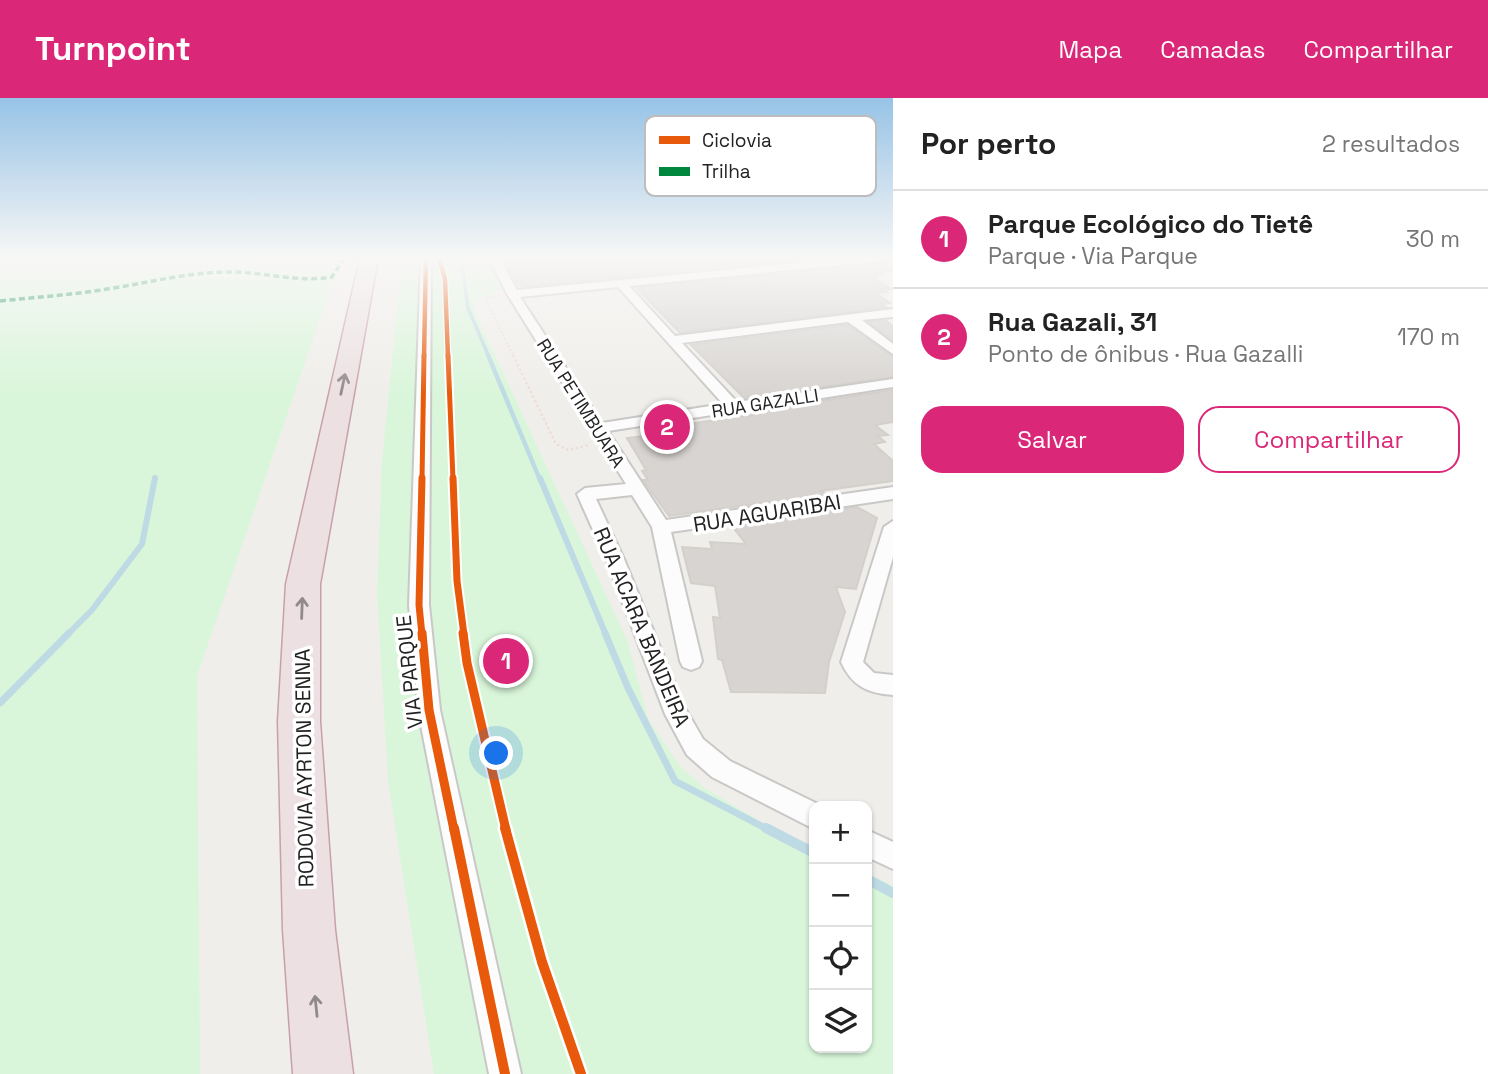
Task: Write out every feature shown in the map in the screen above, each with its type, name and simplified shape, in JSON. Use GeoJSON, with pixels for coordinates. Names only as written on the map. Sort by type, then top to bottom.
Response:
{"type":"FeatureCollection","features":[{"type":"Feature","properties":{"kind":"highway","name":"RODOVIA AYRTON SENNA"},"geometry":{"type":"LineString","coordinates":[[323,1074],[309,930],[299,721],[303,584],[360,304]]}},
{"type":"Feature","properties":{"kind":"street","name":"VIA PARQUE"},"geometry":{"type":"LineString","coordinates":[[425,304],[419,605],[429,710],[505,1074]]}},
{"type":"Feature","properties":{"kind":"street","name":"RUA PETIMBUARA"},"geometry":{"type":"LineString","coordinates":[[519,304],[661,527]]}},
{"type":"Feature","properties":{"kind":"street"},"geometry":{"type":"LineString","coordinates":[[639,304],[734,408]]}},
{"type":"Feature","properties":{"kind":"street"},"geometry":{"type":"LineString","coordinates":[[673,340],[893,313]]}},
{"type":"Feature","properties":{"kind":"street"},"geometry":{"type":"LineString","coordinates":[[852,318],[893,350]]}},
{"type":"Feature","properties":{"kind":"street","name":"RUA GAZALLI"},"geometry":{"type":"LineString","coordinates":[[596,428],[893,383]]}},
{"type":"Feature","properties":{"kind":"street","name":"RUA ACARA BANDEIRA"},"geometry":{"type":"LineString","coordinates":[[636,489],[584,494],[615,559],[676,714],[695,747],[721,769],[809,813]]}},
{"type":"Feature","properties":{"kind":"street","name":"RUA AGUARIBAI"},"geometry":{"type":"LineString","coordinates":[[661,527],[893,493]]}},
{"type":"Feature","properties":{"kind":"street"},"geometry":{"type":"LineString","coordinates":[[661,527],[691,661]]}},
{"type":"Feature","properties":{"kind":"street"},"geometry":{"type":"LineString","coordinates":[[893,527],[852,663],[856,674],[863,680],[893,685]]}},
{"type":"Feature","properties":{"kind":"street"},"geometry":{"type":"LineString","coordinates":[[872,846],[893,856]]}},
{"type":"Feature","properties":{"kind":"path"},"geometry":{"type":"LineString","coordinates":[[488,304],[556,444],[568,450],[605,442]]}},
{"type":"Feature","properties":{"kind":"green space"},"geometry":{"type":"Polygon","coordinates":[[[0,304],[325,304],[197,676],[200,1074],[0,1074],[0,304]]]}},
{"type":"Feature","properties":{"kind":"green space"},"geometry":{"type":"Polygon","coordinates":[[[398,304],[474,304],[474,310],[627,640],[649,721],[680,766],[703,787],[781,834],[809,847],[809,1053],[872,1053],[872,876],[893,886],[893,1074],[434,1074],[388,781],[377,593],[382,462],[398,304]]]}},
{"type":"Feature","properties":{"kind":"building"},"geometry":{"type":"Polygon","coordinates":[[[651,304],[885,304],[881,304],[886,307],[680,333],[651,304]]]}},
{"type":"Feature","properties":{"kind":"building"},"geometry":{"type":"Polygon","coordinates":[[[885,320],[893,326],[893,341],[869,322],[885,320]]]}},
{"type":"Feature","properties":{"kind":"building"},"geometry":{"type":"Polygon","coordinates":[[[847,325],[893,357],[893,377],[744,398],[691,345],[847,325]]]}},
{"type":"Feature","properties":{"kind":"building"},"geometry":{"type":"Polygon","coordinates":[[[893,390],[893,422],[875,425],[888,435],[878,436],[885,442],[874,444],[893,461],[893,481],[820,491],[827,494],[669,516],[643,480],[648,480],[642,471],[646,470],[627,438],[655,435],[652,430],[666,427],[759,414],[756,411],[893,390]]]}},
{"type":"Feature","properties":{"kind":"building"},"geometry":{"type":"Polygon","coordinates":[[[857,507],[877,518],[856,589],[836,587],[845,612],[829,662],[825,693],[731,692],[722,660],[718,659],[713,617],[720,618],[715,586],[691,583],[682,547],[712,549],[710,542],[746,544],[732,526],[857,507]]]}},
{"type":"Feature","properties":{"kind":"waterway"},"geometry":{"type":"LineString","coordinates":[[467,304],[489,357]]}},
{"type":"Feature","properties":{"kind":"waterway"},"geometry":{"type":"LineString","coordinates":[[488,355],[540,480]]}},
{"type":"Feature","properties":{"kind":"waterway"},"geometry":{"type":"LineString","coordinates":[[69,633],[92,610],[142,544],[155,478]]}},
{"type":"Feature","properties":{"kind":"waterway"},"geometry":{"type":"LineString","coordinates":[[540,478],[606,635]]}},
{"type":"Feature","properties":{"kind":"waterway"},"geometry":{"type":"LineString","coordinates":[[0,703],[69,633]]}},
{"type":"Feature","properties":{"kind":"waterway"},"geometry":{"type":"LineString","coordinates":[[605,633],[628,688],[675,781],[769,830]]}},
{"type":"Feature","properties":{"kind":"waterway"},"geometry":{"type":"LineString","coordinates":[[766,828],[809,850]]}},
{"type":"Feature","properties":{"kind":"waterway"},"geometry":{"type":"LineString","coordinates":[[872,882],[893,893]]}},
{"type":"Feature","properties":{"kind":"cycle path"},"geometry":{"type":"LineString","coordinates":[[425,304],[419,605],[429,710],[505,1074]]}},
{"type":"Feature","properties":{"kind":"cycle path"},"geometry":{"type":"LineString","coordinates":[[446,304],[457,581],[467,663],[497,799],[542,962],[581,1074]]}},
{"type":"Feature","properties":{"kind":"place","name":"Rua Gazali, 31"},"geometry":{"type":"Point","coordinates":[667,427]}},
{"type":"Feature","properties":{"kind":"place","name":"Parque Ecológico do Tietê"},"geometry":{"type":"Point","coordinates":[506,661]}}]}
